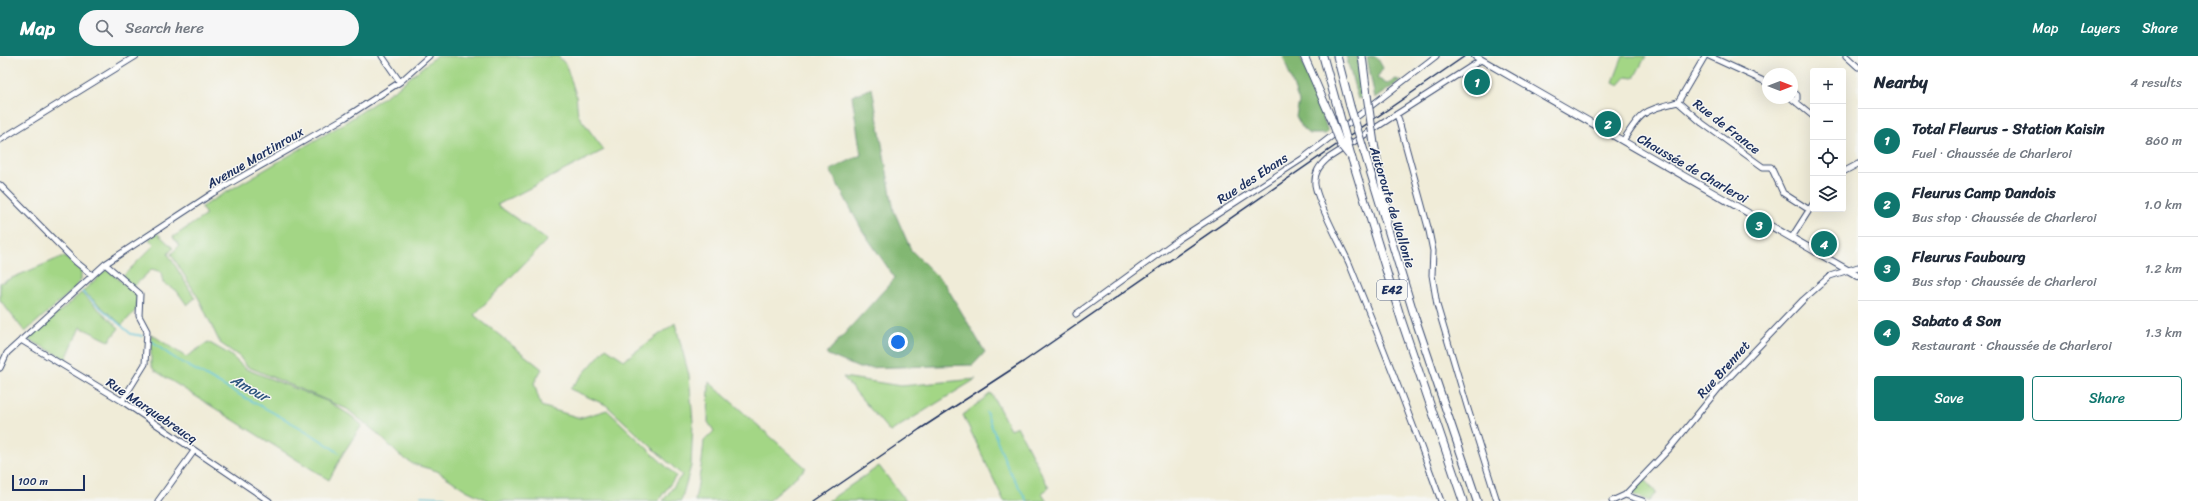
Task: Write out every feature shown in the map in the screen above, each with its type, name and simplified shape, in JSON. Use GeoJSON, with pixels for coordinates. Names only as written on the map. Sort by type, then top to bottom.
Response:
{"type":"FeatureCollection","features":[{"type":"Feature","properties":{"kind":"highway"},"geometry":{"type":"LineString","coordinates":[[1304,56],[1341,145],[1352,159]]}},
{"type":"Feature","properties":{"kind":"highway","name":"Autoroute de Wallonie"},"geometry":{"type":"LineString","coordinates":[[1323,56],[1352,159],[1402,322],[1463,501]]}},
{"type":"Feature","properties":{"kind":"highway","name":"Autoroute de Wallonie"},"geometry":{"type":"LineString","coordinates":[[1337,56],[1350,106],[1387,230],[1447,416],[1477,501]]}},
{"type":"Feature","properties":{"kind":"highway"},"geometry":{"type":"LineString","coordinates":[[1362,56],[1374,144],[1387,209],[1387,230]]}},
{"type":"Feature","properties":{"kind":"main road","name":"Chaussée de Charleroi"},"geometry":{"type":"LineString","coordinates":[[1477,58],[1858,276]]}},
{"type":"Feature","properties":{"kind":"street"},"geometry":{"type":"LineString","coordinates":[[0,140],[136,56]]}},
{"type":"Feature","properties":{"kind":"street"},"geometry":{"type":"LineString","coordinates":[[382,56],[400,82]]}},
{"type":"Feature","properties":{"kind":"street","name":"Avenue Martinroux"},"geometry":{"type":"LineString","coordinates":[[0,368],[7,353],[65,302],[104,264],[213,193],[346,117],[400,82],[429,56]]}},
{"type":"Feature","properties":{"kind":"street","name":"Rue des Ebans"},"geometry":{"type":"LineString","coordinates":[[1076,314],[1179,239],[1302,159],[1436,56]]}},
{"type":"Feature","properties":{"kind":"street"},"geometry":{"type":"LineString","coordinates":[[1623,141],[1638,117],[1651,109],[1678,102],[1705,56]]}},
{"type":"Feature","properties":{"kind":"street"},"geometry":{"type":"LineString","coordinates":[[1710,56],[1762,79]]}},
{"type":"Feature","properties":{"kind":"street"},"geometry":{"type":"LineString","coordinates":[[1846,56],[1858,67]]}},
{"type":"Feature","properties":{"kind":"street"},"geometry":{"type":"LineString","coordinates":[[1441,501],[1415,429],[1352,270],[1315,186],[1315,174],[1324,162],[1397,114],[1477,58]]}},
{"type":"Feature","properties":{"kind":"street","name":"Rue de France"},"geometry":{"type":"LineString","coordinates":[[1678,102],[1702,123],[1763,167],[1771,167],[1782,193],[1808,210]]}},
{"type":"Feature","properties":{"kind":"street"},"geometry":{"type":"LineString","coordinates":[[1798,103],[1810,113]]}},
{"type":"Feature","properties":{"kind":"street"},"geometry":{"type":"LineString","coordinates":[[1397,114],[1429,231],[1433,251],[1432,275],[1437,305],[1497,501]]}},
{"type":"Feature","properties":{"kind":"street"},"geometry":{"type":"LineString","coordinates":[[1846,170],[1858,164]]}},
{"type":"Feature","properties":{"kind":"street"},"geometry":{"type":"LineString","coordinates":[[0,185],[76,262],[92,275]]}},
{"type":"Feature","properties":{"kind":"street"},"geometry":{"type":"LineString","coordinates":[[1792,237],[1810,208]]}},
{"type":"Feature","properties":{"kind":"street"},"geometry":{"type":"LineString","coordinates":[[104,264],[140,294],[139,316],[147,331],[146,364],[122,401]]}},
{"type":"Feature","properties":{"kind":"street","name":"Rue Brennet"},"geometry":{"type":"LineString","coordinates":[[1626,495],[1670,448],[1719,388],[1803,300],[1830,276],[1858,267]]}},
{"type":"Feature","properties":{"kind":"street","name":"Rue Marquebreucq"},"geometry":{"type":"LineString","coordinates":[[21,340],[122,401],[269,501]]}},
{"type":"Feature","properties":{"kind":"street"},"geometry":{"type":"LineString","coordinates":[[158,501],[194,451]]}},
{"type":"Feature","properties":{"kind":"street"},"geometry":{"type":"LineString","coordinates":[[1612,501],[1626,495],[1643,501]]}},
{"type":"Feature","properties":{"kind":"green space"},"geometry":{"type":"Polygon","coordinates":[[[436,56],[558,56],[566,65],[576,95],[578,115],[604,150],[497,205],[547,240],[474,315],[542,369],[534,383],[541,406],[580,418],[607,410],[676,476],[658,501],[489,501],[466,490],[437,471],[413,464],[399,455],[377,433],[347,409],[246,366],[240,357],[220,343],[199,299],[171,254],[179,246],[173,237],[206,215],[201,207],[343,124],[397,88],[436,56]]]}},
{"type":"Feature","properties":{"kind":"green space"},"geometry":{"type":"Polygon","coordinates":[[[1283,56],[1300,56],[1313,86],[1328,132],[1325,134],[1309,134],[1303,129],[1296,116],[1299,102],[1283,56]]]}},
{"type":"Feature","properties":{"kind":"green space"},"geometry":{"type":"Polygon","coordinates":[[[1346,56],[1358,56],[1364,97],[1358,99],[1346,56]]]}},
{"type":"Feature","properties":{"kind":"green space"},"geometry":{"type":"Polygon","coordinates":[[[1370,56],[1377,57],[1383,68],[1377,78],[1387,84],[1396,79],[1401,81],[1375,98],[1367,58],[1370,56]]]}},
{"type":"Feature","properties":{"kind":"green space"},"geometry":{"type":"Polygon","coordinates":[[[1623,56],[1646,56],[1634,78],[1626,77],[1619,85],[1613,82],[1623,56]]]}},
{"type":"Feature","properties":{"kind":"green space"},"geometry":{"type":"Polygon","coordinates":[[[872,88],[894,211],[911,250],[945,284],[985,352],[973,365],[859,368],[826,354],[895,278],[862,230],[830,170],[861,155],[852,96],[872,88]]]}},
{"type":"Feature","properties":{"kind":"green space"},"geometry":{"type":"Polygon","coordinates":[[[157,233],[173,248],[168,254],[195,298],[187,305],[176,290],[163,283],[161,272],[152,269],[133,287],[123,276],[154,245],[149,239],[157,233]]]}},
{"type":"Feature","properties":{"kind":"green space"},"geometry":{"type":"Polygon","coordinates":[[[64,256],[81,271],[81,279],[73,290],[25,332],[0,300],[0,283],[64,256]]]}},
{"type":"Feature","properties":{"kind":"green space"},"geometry":{"type":"Polygon","coordinates":[[[107,269],[137,296],[136,310],[122,325],[83,291],[107,269]]]}},
{"type":"Feature","properties":{"kind":"green space"},"geometry":{"type":"Polygon","coordinates":[[[81,293],[119,328],[109,341],[80,327],[66,359],[28,339],[81,293]]]}},
{"type":"Feature","properties":{"kind":"green space"},"geometry":{"type":"Polygon","coordinates":[[[675,323],[689,375],[693,422],[691,466],[681,501],[663,501],[682,475],[606,405],[570,389],[606,348],[624,360],[675,323]]]}},
{"type":"Feature","properties":{"kind":"green space"},"geometry":{"type":"Polygon","coordinates":[[[151,334],[186,357],[208,342],[229,354],[246,369],[329,402],[350,415],[362,425],[344,452],[329,480],[154,370],[151,365],[151,334]]]}},
{"type":"Feature","properties":{"kind":"green space"},"geometry":{"type":"Polygon","coordinates":[[[843,377],[901,386],[976,379],[890,432],[843,377]]]}},
{"type":"Feature","properties":{"kind":"green space"},"geometry":{"type":"Polygon","coordinates":[[[709,382],[806,468],[768,501],[695,501],[704,441],[714,431],[708,422],[709,382]]]}},
{"type":"Feature","properties":{"kind":"green space"},"geometry":{"type":"Polygon","coordinates":[[[991,393],[1010,429],[1017,426],[1049,488],[1042,493],[1047,501],[1004,501],[963,415],[991,393]]]}},
{"type":"Feature","properties":{"kind":"green space"},"geometry":{"type":"Polygon","coordinates":[[[879,466],[906,501],[828,501],[879,466]]]}},
{"type":"Feature","properties":{"kind":"green space"},"geometry":{"type":"Polygon","coordinates":[[[1645,479],[1656,493],[1649,501],[1631,493],[1645,479]]]}},
{"type":"Feature","properties":{"kind":"waterway","name":"Amour"},"geometry":{"type":"LineString","coordinates":[[82,292],[131,334],[143,336]]}},
{"type":"Feature","properties":{"kind":"waterway","name":"Amour"},"geometry":{"type":"LineString","coordinates":[[152,341],[178,360],[290,422],[339,453]]}},
{"type":"Feature","properties":{"kind":"waterway"},"geometry":{"type":"LineString","coordinates":[[986,412],[1008,468],[1027,501]]}},
{"type":"Feature","properties":{"kind":"waterway","name":"Amour"},"geometry":{"type":"LineString","coordinates":[[421,496],[444,497],[453,501]]}},
{"type":"Feature","properties":{"kind":"railway"},"geometry":{"type":"LineString","coordinates":[[815,501],[920,429],[1023,362],[1465,56]]}},
{"type":"Feature","properties":{"kind":"place","name":"Total Fleurus - Station Kaisin"},"geometry":{"type":"Point","coordinates":[1477,82]}},
{"type":"Feature","properties":{"kind":"place","name":"Fleurus Camp Dandois"},"geometry":{"type":"Point","coordinates":[1608,124]}},
{"type":"Feature","properties":{"kind":"place","name":"Fleurus Faubourg"},"geometry":{"type":"Point","coordinates":[1759,225]}},
{"type":"Feature","properties":{"kind":"place","name":"Sabato & Son"},"geometry":{"type":"Point","coordinates":[1824,244]}}]}
